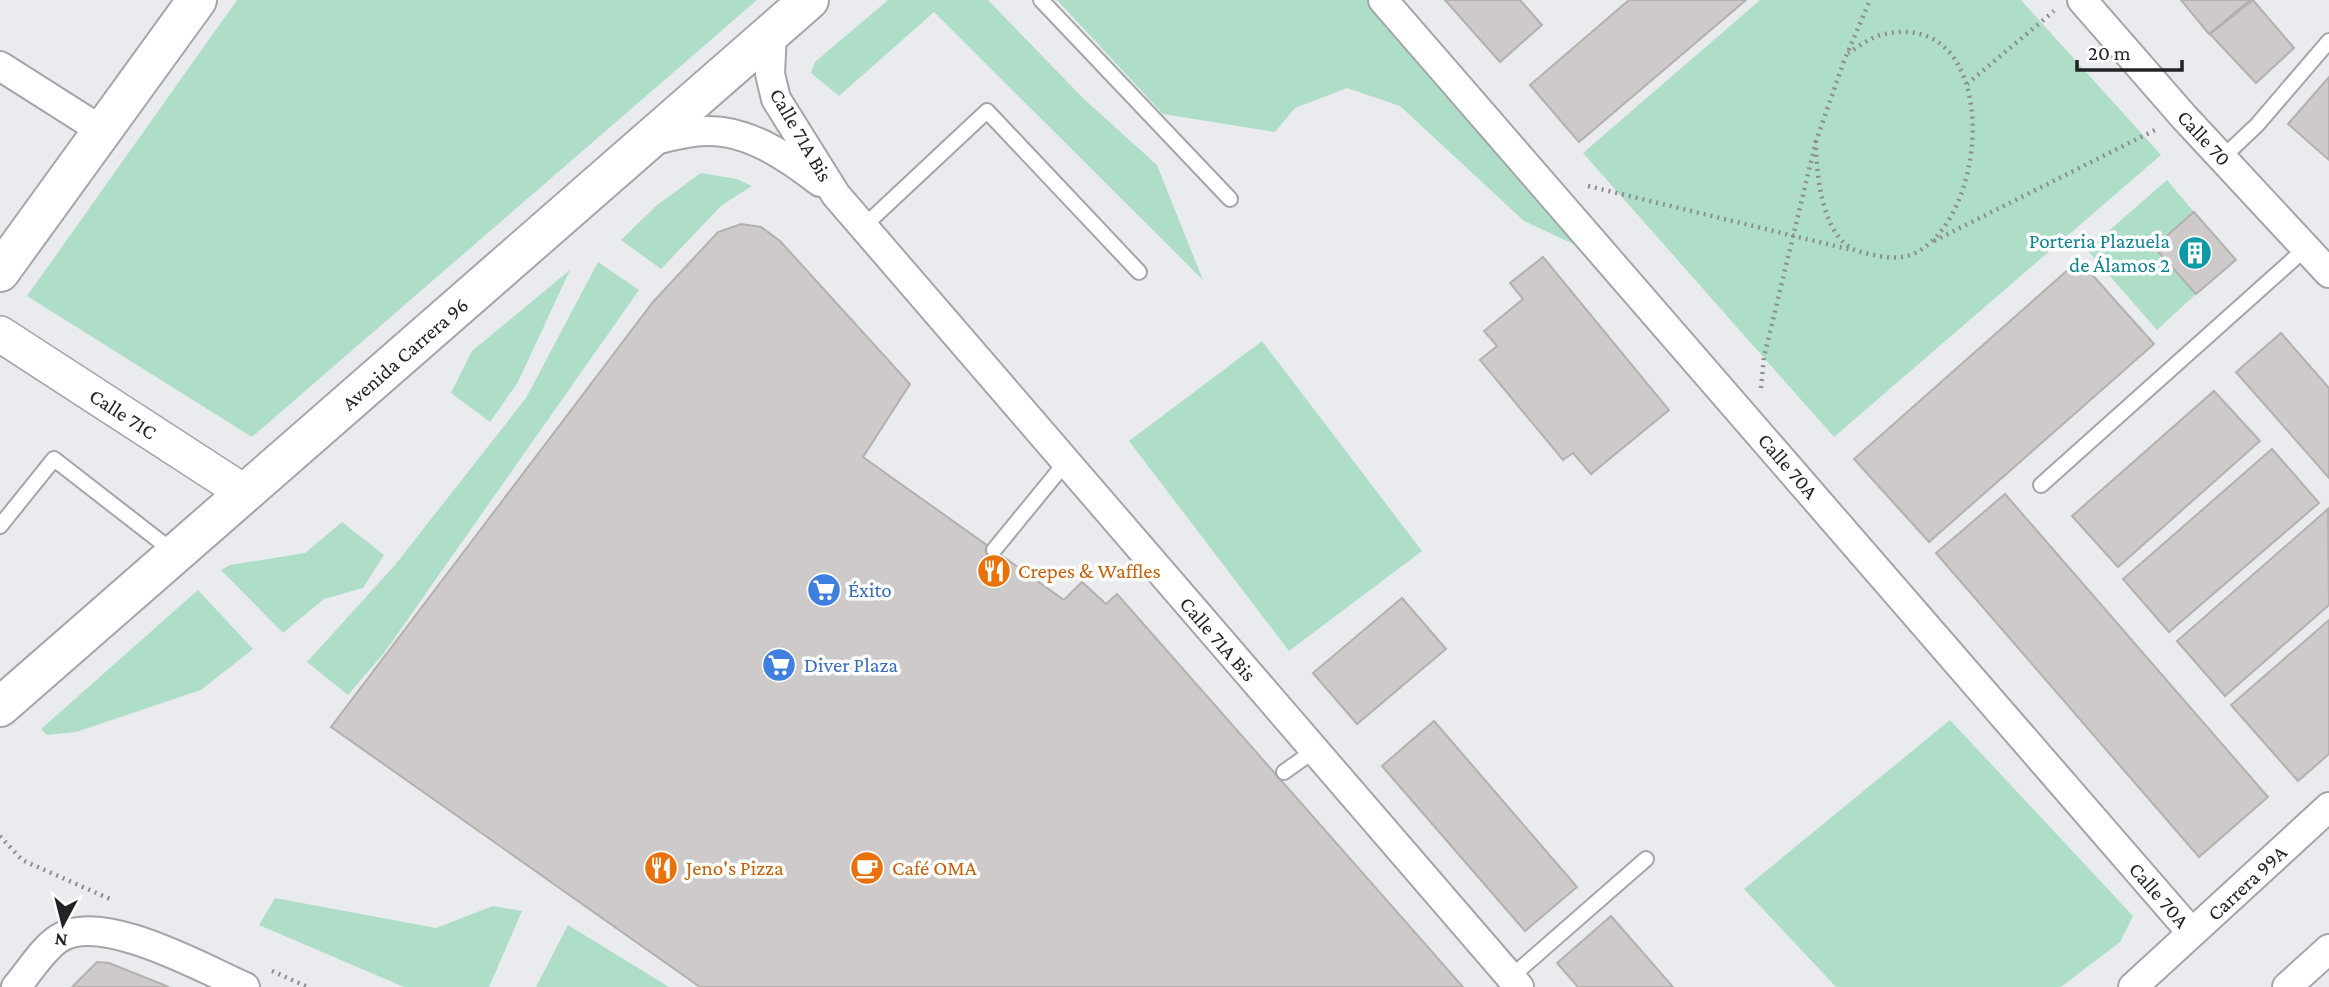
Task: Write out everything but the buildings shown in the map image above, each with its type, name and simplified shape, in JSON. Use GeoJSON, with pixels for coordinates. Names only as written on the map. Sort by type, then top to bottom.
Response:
{"type":"FeatureCollection","features":[{"type":"Feature","properties":{"kind":"main road"},"geometry":{"type":"LineString","coordinates":[[0,272],[104,132],[197,0]]}},
{"type":"Feature","properties":{"kind":"main road","name":"Avenida Carrera 96"},"geometry":{"type":"LineString","coordinates":[[0,708],[809,0]]}},
{"type":"Feature","properties":{"kind":"street","name":"Calle 70A"},"geometry":{"type":"LineString","coordinates":[[1383,0],[2192,933]]}},
{"type":"Feature","properties":{"kind":"street","name":"Calle 70"},"geometry":{"type":"LineString","coordinates":[[2071,4],[2184,117],[2329,274]]}},
{"type":"Feature","properties":{"kind":"street","name":"Calle 71A Bis"},"geometry":{"type":"LineString","coordinates":[[772,32],[769,74],[776,99],[836,195],[1515,982]]}},
{"type":"Feature","properties":{"kind":"street"},"geometry":{"type":"LineString","coordinates":[[0,66],[104,132]]}},
{"type":"Feature","properties":{"kind":"street","name":"Calle 71A Bis"},"geometry":{"type":"LineString","coordinates":[[646,142],[709,130],[729,134],[785,156],[836,195]]}},
{"type":"Feature","properties":{"kind":"street","name":"Calle 71C"},"geometry":{"type":"LineString","coordinates":[[0,334],[246,493]]}},
{"type":"Feature","properties":{"kind":"street","name":"Carrera 99A"},"geometry":{"type":"LineString","coordinates":[[2133,987],[2329,807]]}},
{"type":"Feature","properties":{"kind":"street"},"geometry":{"type":"LineString","coordinates":[[16,987],[59,938],[72,932],[91,931],[150,944],[245,987]]}},
{"type":"Feature","properties":{"kind":"street"},"geometry":{"type":"LineString","coordinates":[[2287,987],[2329,950]]}},
{"type":"Feature","properties":{"kind":"lane"},"geometry":{"type":"LineString","coordinates":[[1041,0],[1230,199]]}},
{"type":"Feature","properties":{"kind":"lane"},"geometry":{"type":"LineString","coordinates":[[2222,158],[2257,125],[2329,41]]}},
{"type":"Feature","properties":{"kind":"lane"},"geometry":{"type":"LineString","coordinates":[[863,227],[987,111],[1139,272]]}},
{"type":"Feature","properties":{"kind":"lane"},"geometry":{"type":"LineString","coordinates":[[2041,485],[2306,248]]}},
{"type":"Feature","properties":{"kind":"lane"},"geometry":{"type":"LineString","coordinates":[[0,526],[54,459],[176,554]]}},
{"type":"Feature","properties":{"kind":"lane"},"geometry":{"type":"LineString","coordinates":[[994,550],[1066,462]]}},
{"type":"Feature","properties":{"kind":"lane"},"geometry":{"type":"LineString","coordinates":[[1284,772],[1315,750]]}},
{"type":"Feature","properties":{"kind":"lane"},"geometry":{"type":"LineString","coordinates":[[1515,982],[1646,859]]}},
{"type":"Feature","properties":{"kind":"path"},"geometry":{"type":"LineString","coordinates":[[1756,431],[1764,358],[1816,141],[1870,0]]}},
{"type":"Feature","properties":{"kind":"path"},"geometry":{"type":"LineString","coordinates":[[1967,84],[2071,4]]}},
{"type":"Feature","properties":{"kind":"path"},"geometry":{"type":"LineString","coordinates":[[1848,52],[1878,36],[1919,33],[1937,39],[1954,58],[1967,84],[1975,122],[1970,157],[1960,192],[1934,241]]}},
{"type":"Feature","properties":{"kind":"path"},"geometry":{"type":"LineString","coordinates":[[1530,169],[1885,258],[1911,255],[1934,241],[2184,117]]}},
{"type":"Feature","properties":{"kind":"path"},"geometry":{"type":"LineString","coordinates":[[1816,141],[1819,194],[1835,230],[1852,250]]}},
{"type":"Feature","properties":{"kind":"green space"},"geometry":{"type":"Polygon","coordinates":[[[237,0],[757,0],[252,437],[27,296],[237,0]]]}},
{"type":"Feature","properties":{"kind":"green space"},"geometry":{"type":"Polygon","coordinates":[[[888,0],[988,0],[1084,99],[1157,165],[1203,280],[934,12],[839,96],[811,73],[815,62],[888,0]]]}},
{"type":"Feature","properties":{"kind":"green space"},"geometry":{"type":"Polygon","coordinates":[[[1057,0],[1372,0],[1580,247],[1524,221],[1400,106],[1347,88],[1295,108],[1275,132],[1163,114],[1057,0]]]}},
{"type":"Feature","properties":{"kind":"green space"},"geometry":{"type":"Polygon","coordinates":[[[1760,0],[2021,0],[2161,155],[1834,437],[1583,153],[1760,0]]]}},
{"type":"Feature","properties":{"kind":"green space"},"geometry":{"type":"Polygon","coordinates":[[[701,173],[737,179],[752,186],[722,205],[661,269],[621,240],[657,205],[701,173]]]}},
{"type":"Feature","properties":{"kind":"green space"},"geometry":{"type":"Polygon","coordinates":[[[2167,180],[2194,212],[2154,247],[2196,294],[2157,330],[2087,250],[2167,180]]]}},
{"type":"Feature","properties":{"kind":"green space"},"geometry":{"type":"Polygon","coordinates":[[[598,262],[639,290],[384,653],[348,695],[307,662],[395,565],[526,398],[598,262]]]}},
{"type":"Feature","properties":{"kind":"green space"},"geometry":{"type":"Polygon","coordinates":[[[570,270],[518,382],[490,422],[451,393],[472,351],[570,270]]]}},
{"type":"Feature","properties":{"kind":"green space"},"geometry":{"type":"Polygon","coordinates":[[[1262,341],[1422,551],[1289,651],[1129,441],[1262,341]]]}},
{"type":"Feature","properties":{"kind":"green space"},"geometry":{"type":"Polygon","coordinates":[[[342,522],[384,555],[363,588],[324,599],[283,633],[221,570],[230,565],[305,553],[342,522]]]}},
{"type":"Feature","properties":{"kind":"green space"},"geometry":{"type":"Polygon","coordinates":[[[198,590],[253,649],[201,690],[76,732],[47,735],[41,729],[198,590]]]}},
{"type":"Feature","properties":{"kind":"green space"},"geometry":{"type":"Polygon","coordinates":[[[1950,720],[2133,916],[2120,942],[2061,987],[1836,987],[1744,889],[1950,720]]]}},
{"type":"Feature","properties":{"kind":"green space"},"geometry":{"type":"Polygon","coordinates":[[[275,898],[436,928],[493,906],[522,911],[489,987],[404,987],[259,925],[275,898]]]}},
{"type":"Feature","properties":{"kind":"green space"},"geometry":{"type":"Polygon","coordinates":[[[568,925],[669,987],[536,987],[568,925]]]}},
{"type":"Feature","properties":{"kind":"place","name":"Porteria Plazuela de Álamos 2"},"geometry":{"type":"Point","coordinates":[2195,253]}},
{"type":"Feature","properties":{"kind":"place","name":"Crepes & Waffles"},"geometry":{"type":"Point","coordinates":[994,571]}},
{"type":"Feature","properties":{"kind":"place","name":"Éxito"},"geometry":{"type":"Point","coordinates":[824,590]}},
{"type":"Feature","properties":{"kind":"place","name":"Diver Plaza"},"geometry":{"type":"Point","coordinates":[779,665]}},
{"type":"Feature","properties":{"kind":"place","name":"Jeno's Pizza"},"geometry":{"type":"Point","coordinates":[661,868]}},
{"type":"Feature","properties":{"kind":"place","name":"Café OMA"},"geometry":{"type":"Point","coordinates":[867,868]}}]}
